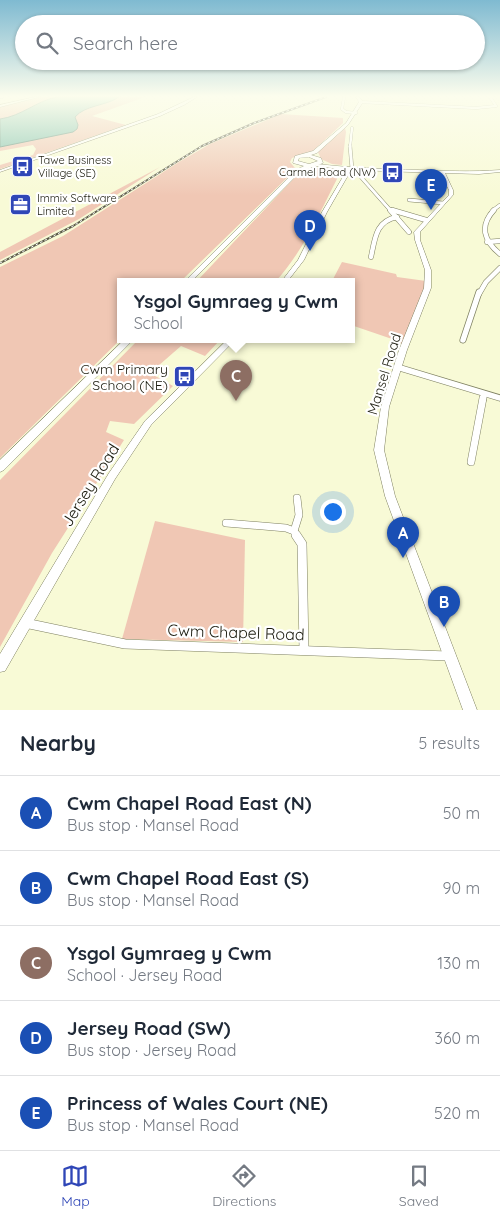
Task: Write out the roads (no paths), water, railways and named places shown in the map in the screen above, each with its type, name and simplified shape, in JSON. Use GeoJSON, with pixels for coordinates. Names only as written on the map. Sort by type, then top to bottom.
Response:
{"type":"FeatureCollection","features":[{"type":"Feature","properties":{"kind":"main road"},"geometry":{"type":"LineString","coordinates":[[191,278],[299,168],[309,166],[318,159],[342,130]]}},
{"type":"Feature","properties":{"kind":"main road"},"geometry":{"type":"LineString","coordinates":[[299,168],[295,159],[304,156],[318,159]]}},
{"type":"Feature","properties":{"kind":"main road"},"geometry":{"type":"LineString","coordinates":[[0,467],[126,343]]}},
{"type":"Feature","properties":{"kind":"street"},"geometry":{"type":"LineString","coordinates":[[0,171],[116,130]]}},
{"type":"Feature","properties":{"kind":"street"},"geometry":{"type":"LineString","coordinates":[[352,130],[349,152],[352,169]]}},
{"type":"Feature","properties":{"kind":"street"},"geometry":{"type":"LineString","coordinates":[[318,159],[333,165],[352,169],[479,173],[500,171]]}},
{"type":"Feature","properties":{"kind":"street"},"geometry":{"type":"LineString","coordinates":[[288,278],[295,271],[313,239],[321,218],[348,171],[352,169]]}},
{"type":"Feature","properties":{"kind":"street"},"geometry":{"type":"LineString","coordinates":[[412,199],[443,203],[451,195],[452,190],[442,172]]}},
{"type":"Feature","properties":{"kind":"street"},"geometry":{"type":"LineString","coordinates":[[360,176],[392,210],[409,232]]}},
{"type":"Feature","properties":{"kind":"street","name":"Mansel Road"},"geometry":{"type":"LineString","coordinates":[[443,203],[418,229],[417,239],[427,264],[429,282],[427,292],[397,367],[385,407],[379,450],[390,496],[448,656],[470,710]]}},
{"type":"Feature","properties":{"kind":"street"},"geometry":{"type":"LineString","coordinates":[[500,205],[484,225],[483,233],[487,242],[500,254]]}},
{"type":"Feature","properties":{"kind":"street"},"geometry":{"type":"LineString","coordinates":[[392,210],[426,220]]}},
{"type":"Feature","properties":{"kind":"street"},"geometry":{"type":"LineString","coordinates":[[371,256],[380,224],[388,218],[397,217]]}},
{"type":"Feature","properties":{"kind":"street"},"geometry":{"type":"LineString","coordinates":[[487,242],[500,242]]}},
{"type":"Feature","properties":{"kind":"street"},"geometry":{"type":"LineString","coordinates":[[462,340],[483,284],[489,275],[500,268]]}},
{"type":"Feature","properties":{"kind":"street","name":"Jersey Road"},"geometry":{"type":"LineString","coordinates":[[0,666],[112,476],[148,423],[228,343]]}},
{"type":"Feature","properties":{"kind":"street"},"geometry":{"type":"LineString","coordinates":[[397,367],[500,398]]}},
{"type":"Feature","properties":{"kind":"street"},"geometry":{"type":"LineString","coordinates":[[471,462],[484,394]]}},
{"type":"Feature","properties":{"kind":"street"},"geometry":{"type":"LineString","coordinates":[[294,532],[299,515],[297,498]]}},
{"type":"Feature","properties":{"kind":"street"},"geometry":{"type":"LineString","coordinates":[[226,523],[286,528],[294,532],[302,544],[304,650]]}},
{"type":"Feature","properties":{"kind":"street","name":"Cwm Chapel Road"},"geometry":{"type":"LineString","coordinates":[[24,623],[125,644],[448,656]]}},
{"type":"Feature","properties":{"kind":"water"},"geometry":{"type":"Polygon","coordinates":[[[0,130],[75,130],[73,132],[0,147],[0,130]]]}},
{"type":"Feature","properties":{"kind":"railway"},"geometry":{"type":"LineString","coordinates":[[0,263],[73,226],[202,146],[238,130]]}},
{"type":"Feature","properties":{"kind":"place","name":"Tawe Business Village (SE)"},"geometry":{"type":"Point","coordinates":[22,166]}},
{"type":"Feature","properties":{"kind":"place","name":"Carmel Road (NW)"},"geometry":{"type":"Point","coordinates":[392,172]}},
{"type":"Feature","properties":{"kind":"place","name":"Immix Software Limited"},"geometry":{"type":"Point","coordinates":[21,204]}},
{"type":"Feature","properties":{"kind":"place","name":"Princess of Wales Court (NE)"},"geometry":{"type":"Point","coordinates":[431,210]}},
{"type":"Feature","properties":{"kind":"place","name":"Jersey Road (SW)"},"geometry":{"type":"Point","coordinates":[310,251]}},
{"type":"Feature","properties":{"kind":"place","name":"Cwm Primary School (NE)"},"geometry":{"type":"Point","coordinates":[184,377]}},
{"type":"Feature","properties":{"kind":"place","name":"Ysgol Gymraeg y Cwm"},"geometry":{"type":"Point","coordinates":[236,401]}},
{"type":"Feature","properties":{"kind":"place","name":"Cwm Chapel Road East (N)"},"geometry":{"type":"Point","coordinates":[403,558]}},
{"type":"Feature","properties":{"kind":"place","name":"Cwm Chapel Road East (S)"},"geometry":{"type":"Point","coordinates":[444,627]}}]}
